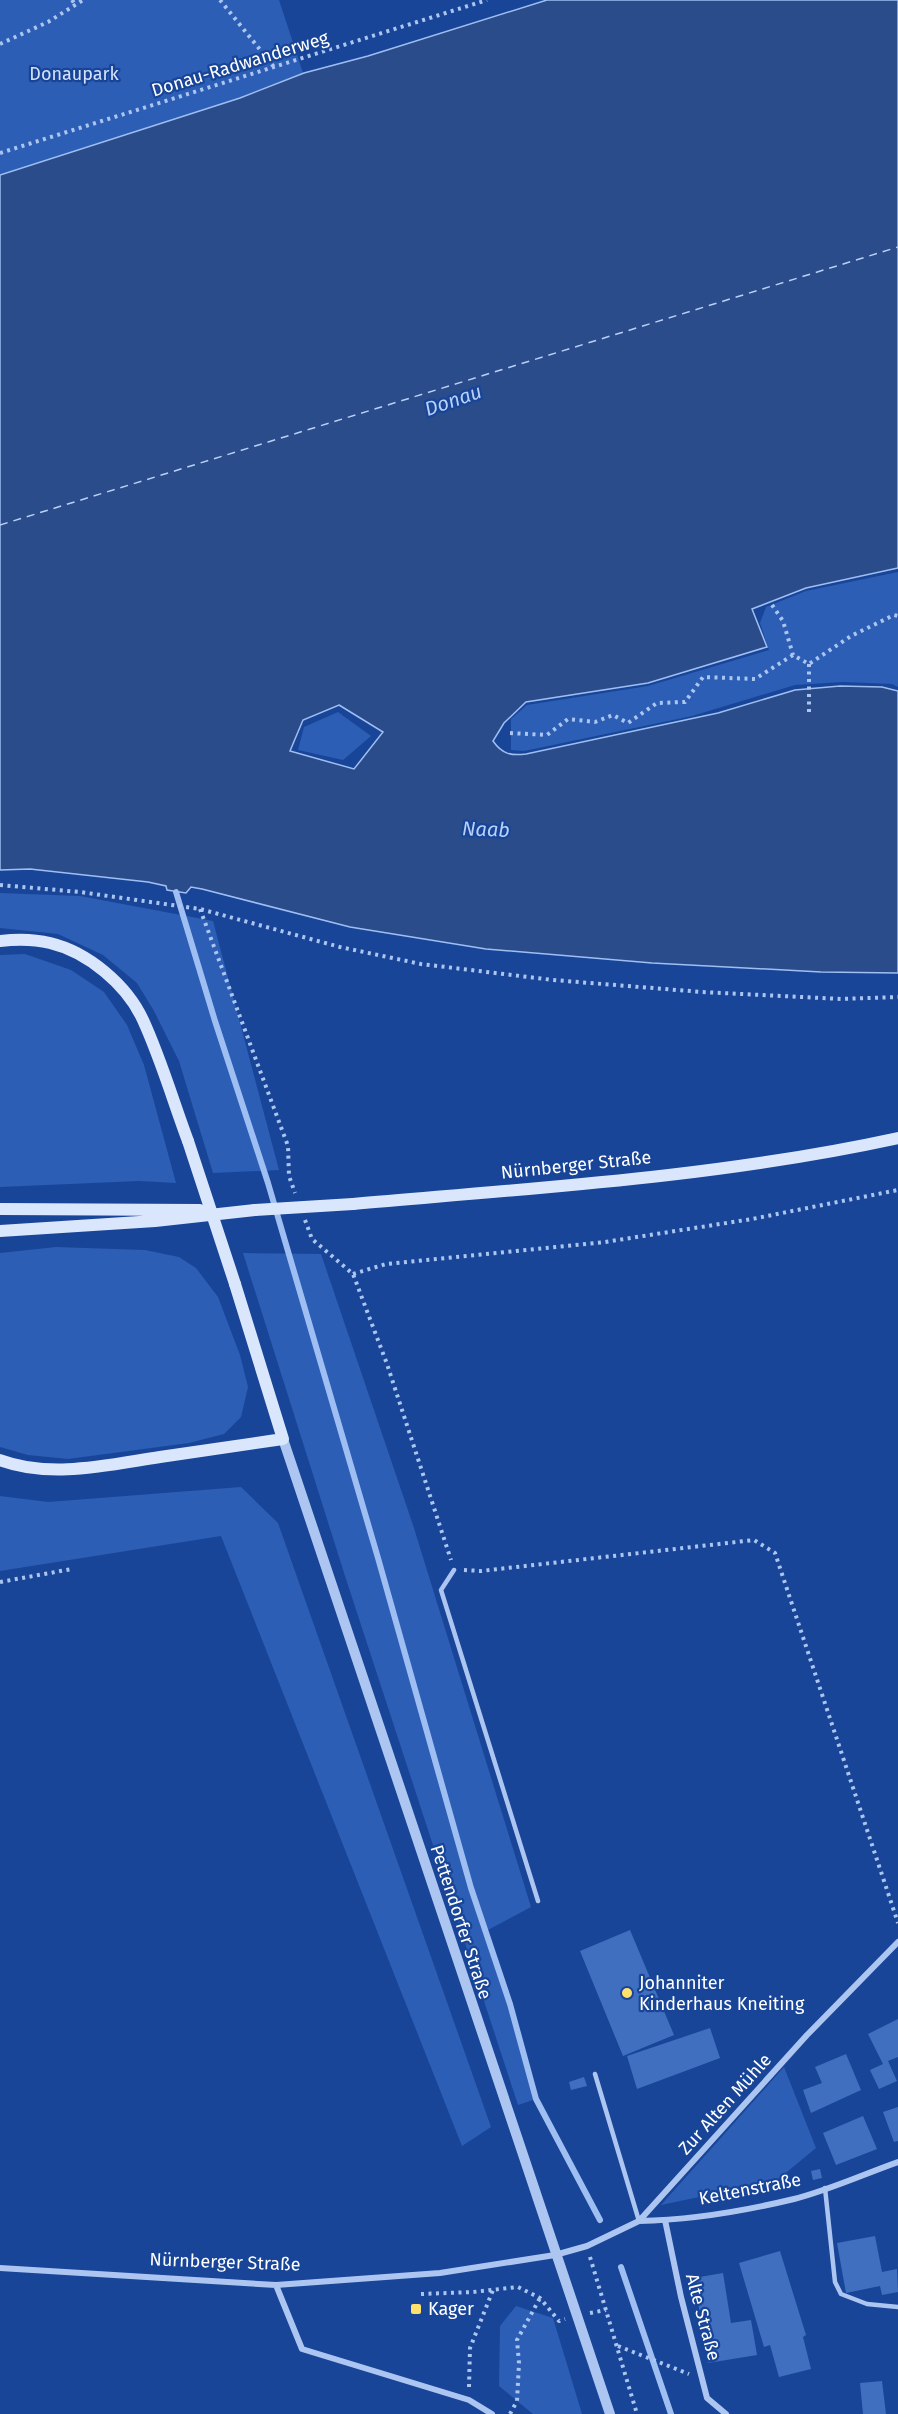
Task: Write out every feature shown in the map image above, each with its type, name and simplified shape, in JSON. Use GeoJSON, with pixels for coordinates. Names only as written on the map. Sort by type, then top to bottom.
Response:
{"type":"FeatureCollection","features":[{"type":"Feature","properties":{"kind":"main road"},"geometry":{"type":"LineString","coordinates":[[0,940],[19,939],[51,943],[84,957],[112,979],[142,1019],[188,1141],[283,1439],[92,1468],[42,1470],[17,1467],[0,1460]]}},
{"type":"Feature","properties":{"kind":"main road","name":"Nürnberger Straße"},"geometry":{"type":"LineString","coordinates":[[255,1210],[353,1204],[616,1180],[721,1168],[898,1138]]}},
{"type":"Feature","properties":{"kind":"main road"},"geometry":{"type":"LineString","coordinates":[[0,1207],[255,1210]]}},
{"type":"Feature","properties":{"kind":"main road"},"geometry":{"type":"LineString","coordinates":[[4,1232],[155,1221],[255,1210]]}},
{"type":"Feature","properties":{"kind":"street","name":"Pettendorfer Straße"},"geometry":{"type":"LineString","coordinates":[[283,1439],[555,2256],[610,2414]]}},
{"type":"Feature","properties":{"kind":"street","name":"Zur Alten Mühle"},"geometry":{"type":"LineString","coordinates":[[555,2256],[587,2246],[639,2220],[807,2035],[898,1942]]}},
{"type":"Feature","properties":{"kind":"street","name":"Keltenstraße"},"geometry":{"type":"LineString","coordinates":[[639,2220],[665,2220],[786,2200],[898,2162]]}},
{"type":"Feature","properties":{"kind":"street","name":"Alte Straße"},"geometry":{"type":"LineString","coordinates":[[665,2220],[681,2297],[707,2398],[726,2414]]}},
{"type":"Feature","properties":{"kind":"street","name":"Nürnberger Straße"},"geometry":{"type":"LineString","coordinates":[[0,2268],[276,2285],[440,2273],[555,2256]]}},
{"type":"Feature","properties":{"kind":"street"},"geometry":{"type":"LineString","coordinates":[[276,2285],[302,2349],[470,2400],[492,2414]]}},
{"type":"Feature","properties":{"kind":"lane"},"geometry":{"type":"LineString","coordinates":[[454,1570],[441,1590],[537,1901]]}},
{"type":"Feature","properties":{"kind":"lane"},"geometry":{"type":"LineString","coordinates":[[595,2074],[639,2220]]}},
{"type":"Feature","properties":{"kind":"lane"},"geometry":{"type":"LineString","coordinates":[[825,2188],[835,2282],[841,2294],[867,2304],[898,2307]]}},
{"type":"Feature","properties":{"kind":"path"},"geometry":{"type":"LineString","coordinates":[[72,0],[76,6]]}},
{"type":"Feature","properties":{"kind":"path"},"geometry":{"type":"LineString","coordinates":[[0,44],[48,22],[83,0]]}},
{"type":"Feature","properties":{"kind":"path"},"geometry":{"type":"LineString","coordinates":[[220,0],[274,67]]}},
{"type":"Feature","properties":{"kind":"path","name":"Donau-Radwanderweg"},"geometry":{"type":"LineString","coordinates":[[0,153],[487,0]]}},
{"type":"Feature","properties":{"kind":"path"},"geometry":{"type":"LineString","coordinates":[[772,605],[783,621],[793,656],[809,664]]}},
{"type":"Feature","properties":{"kind":"path"},"geometry":{"type":"LineString","coordinates":[[809,664],[851,636],[894,615],[898,616]]}},
{"type":"Feature","properties":{"kind":"path"},"geometry":{"type":"LineString","coordinates":[[510,733],[547,735],[568,719],[595,722],[613,715],[628,723],[657,703],[685,702],[703,677],[755,679],[793,656]]}},
{"type":"Feature","properties":{"kind":"path"},"geometry":{"type":"LineString","coordinates":[[809,664],[809,715]]}},
{"type":"Feature","properties":{"kind":"path"},"geometry":{"type":"LineString","coordinates":[[0,885],[200,909],[340,947],[421,964],[553,980],[702,992],[841,999],[898,997]]}},
{"type":"Feature","properties":{"kind":"path"},"geometry":{"type":"LineString","coordinates":[[200,909],[288,1146],[289,1176],[297,1197]]}},
{"type":"Feature","properties":{"kind":"path"},"geometry":{"type":"LineString","coordinates":[[353,1274],[386,1264],[605,1242],[752,1219],[898,1190]]}},
{"type":"Feature","properties":{"kind":"path"},"geometry":{"type":"LineString","coordinates":[[304,1218],[312,1239],[353,1274],[387,1364],[454,1570],[481,1570],[754,1540],[775,1553],[898,1923]]}},
{"type":"Feature","properties":{"kind":"path"},"geometry":{"type":"LineString","coordinates":[[0,1582],[72,1569]]}},
{"type":"Feature","properties":{"kind":"path"},"geometry":{"type":"LineString","coordinates":[[587,2246],[637,2414]]}},
{"type":"Feature","properties":{"kind":"path"},"geometry":{"type":"LineString","coordinates":[[421,2294],[518,2287],[540,2298],[560,2321],[606,2310]]}},
{"type":"Feature","properties":{"kind":"path"},"geometry":{"type":"LineString","coordinates":[[470,2400],[470,2348],[493,2290]]}},
{"type":"Feature","properties":{"kind":"path"},"geometry":{"type":"LineString","coordinates":[[510,2414],[517,2401],[518,2340],[540,2298]]}},
{"type":"Feature","properties":{"kind":"path"},"geometry":{"type":"LineString","coordinates":[[617,2345],[704,2381]]}},
{"type":"Feature","properties":{"kind":"green space","name":"Donaupark"},"geometry":{"type":"Polygon","coordinates":[[[0,0],[279,0],[303,73],[240,98],[0,175],[0,0]]]}},
{"type":"Feature","properties":{"kind":"green space"},"geometry":{"type":"Polygon","coordinates":[[[898,572],[898,687],[892,684],[843,682],[795,685],[692,716],[524,751],[511,750],[511,719],[527,705],[648,686],[769,650],[760,623],[766,607],[806,591],[898,572]]]}},
{"type":"Feature","properties":{"kind":"green space"},"geometry":{"type":"Polygon","coordinates":[[[338,712],[371,736],[343,760],[298,750],[304,727],[338,712]]]}},
{"type":"Feature","properties":{"kind":"green space"},"geometry":{"type":"Polygon","coordinates":[[[0,893],[80,896],[213,921],[279,1170],[213,1173],[179,1061],[137,983],[103,955],[58,934],[0,928],[0,893]]]}},
{"type":"Feature","properties":{"kind":"green space"},"geometry":{"type":"Polygon","coordinates":[[[25,954],[71,970],[104,992],[127,1025],[144,1065],[176,1183],[139,1181],[0,1187],[0,955],[25,954]]]}},
{"type":"Feature","properties":{"kind":"green space"},"geometry":{"type":"Polygon","coordinates":[[[56,1247],[145,1250],[179,1257],[196,1268],[218,1297],[240,1355],[248,1387],[241,1417],[224,1434],[189,1443],[68,1459],[28,1455],[0,1447],[0,1253],[56,1247]]]}},
{"type":"Feature","properties":{"kind":"green space"},"geometry":{"type":"Polygon","coordinates":[[[243,1253],[321,1254],[413,1525],[531,1907],[486,1931],[510,2004],[536,2099],[518,2105],[345,1576],[243,1253]]]}},
{"type":"Feature","properties":{"kind":"green space"},"geometry":{"type":"Polygon","coordinates":[[[241,1487],[278,1523],[491,2127],[462,2146],[221,1536],[0,1571],[0,1496],[48,1502],[241,1487]]]}},
{"type":"Feature","properties":{"kind":"green space"},"geometry":{"type":"Polygon","coordinates":[[[784,2067],[816,2148],[776,2181],[661,2205],[784,2067]]]}},
{"type":"Feature","properties":{"kind":"green space"},"geometry":{"type":"Polygon","coordinates":[[[516,2306],[553,2318],[582,2414],[533,2414],[499,2386],[500,2326],[516,2306]]]}},
{"type":"Feature","properties":{"kind":"water"},"geometry":{"type":"Polygon","coordinates":[[[547,0],[898,0],[898,568],[806,588],[752,609],[767,647],[648,683],[526,702],[504,723],[493,741],[507,753],[526,754],[718,713],[795,690],[840,686],[882,687],[898,691],[898,973],[821,972],[652,963],[486,949],[350,927],[191,887],[186,893],[167,890],[166,886],[148,882],[30,869],[0,870],[0,175],[240,98],[304,73],[368,56],[547,0]],[[339,705],[303,720],[290,751],[354,769],[383,732],[339,705]]]}},
{"type":"Feature","properties":{"kind":"building","name":"Johanniter Kinderhaus Kneiting"},"geometry":{"type":"Polygon","coordinates":[[[630,1930],[674,2035],[623,2056],[580,1951],[630,1930]]]}},
{"type":"Feature","properties":{"kind":"building"},"geometry":{"type":"Polygon","coordinates":[[[898,2019],[898,2057],[888,2061],[897,2081],[879,2089],[870,2070],[883,2064],[868,2034],[898,2019]]]}},
{"type":"Feature","properties":{"kind":"building"},"geometry":{"type":"Polygon","coordinates":[[[710,2028],[720,2058],[637,2089],[627,2056],[710,2028]]]}},
{"type":"Feature","properties":{"kind":"building"},"geometry":{"type":"Polygon","coordinates":[[[846,2054],[861,2090],[811,2113],[803,2090],[822,2083],[815,2067],[846,2054]]]}},
{"type":"Feature","properties":{"kind":"building"},"geometry":{"type":"Polygon","coordinates":[[[584,2077],[587,2086],[571,2090],[569,2082],[584,2077]]]}},
{"type":"Feature","properties":{"kind":"building"},"geometry":{"type":"Polygon","coordinates":[[[898,2107],[898,2141],[894,2142],[883,2112],[898,2107]]]}},
{"type":"Feature","properties":{"kind":"building"},"geometry":{"type":"Polygon","coordinates":[[[863,2116],[877,2149],[836,2165],[823,2133],[863,2116]]]}},
{"type":"Feature","properties":{"kind":"building"},"geometry":{"type":"Polygon","coordinates":[[[820,2169],[822,2178],[813,2180],[811,2171],[820,2169]]]}},
{"type":"Feature","properties":{"kind":"building"},"geometry":{"type":"Polygon","coordinates":[[[875,2236],[882,2272],[897,2269],[898,2292],[882,2295],[880,2286],[846,2293],[837,2243],[875,2236]]]}},
{"type":"Feature","properties":{"kind":"building"},"geometry":{"type":"Polygon","coordinates":[[[780,2251],[806,2335],[803,2337],[811,2369],[779,2377],[770,2345],[764,2347],[739,2263],[780,2251]]]}},
{"type":"Feature","properties":{"kind":"building"},"geometry":{"type":"Polygon","coordinates":[[[723,2273],[731,2323],[751,2320],[757,2355],[708,2363],[694,2278],[723,2273]]]}},
{"type":"Feature","properties":{"kind":"building"},"geometry":{"type":"Polygon","coordinates":[[[882,2381],[886,2414],[863,2414],[860,2383],[882,2381]]]}},
{"type":"Feature","properties":{"kind":"waterway"},"geometry":{"type":"LineString","coordinates":[[176,892],[268,1183],[378,1558],[471,1888],[510,2004],[536,2099],[600,2220]]}},
{"type":"Feature","properties":{"kind":"waterway"},"geometry":{"type":"LineString","coordinates":[[621,2267],[671,2414]]}},
{"type":"Feature","properties":{"kind":"ferry route"},"geometry":{"type":"LineString","coordinates":[[0,525],[898,247]]}},
{"type":"Feature","properties":{"kind":"place","name":"Johanniter Kinderhaus Kneiting"},"geometry":{"type":"Point","coordinates":[627,1993]}},
{"type":"Feature","properties":{"kind":"place","name":"Kager"},"geometry":{"type":"Point","coordinates":[416,2309]}},
{"type":"Feature","properties":{"kind":"water label","name":"Donau"},"geometry":{"type":"Point","coordinates":[453,400]}},
{"type":"Feature","properties":{"kind":"water label","name":"Naab"},"geometry":{"type":"Point","coordinates":[486,829]}}]}
